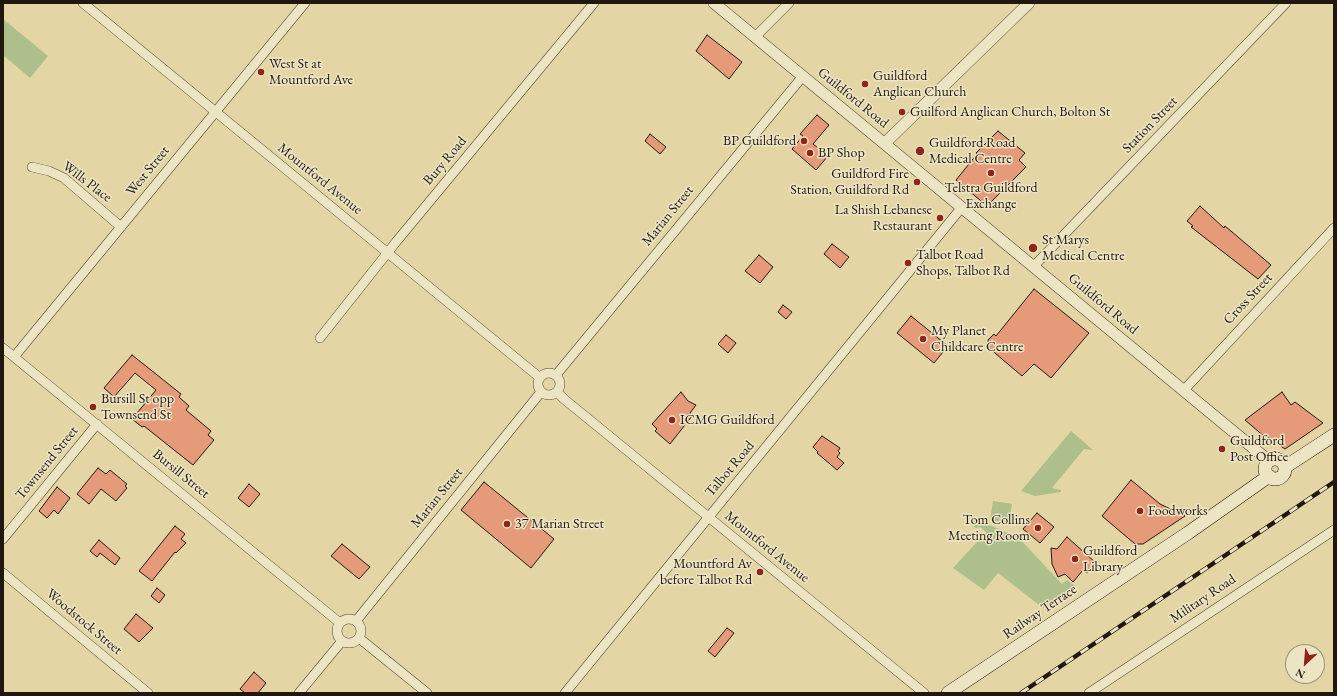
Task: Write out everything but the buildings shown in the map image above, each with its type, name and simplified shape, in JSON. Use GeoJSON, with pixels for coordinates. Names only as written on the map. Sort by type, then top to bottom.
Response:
{"type":"FeatureCollection","features":[{"type":"Feature","properties":{"kind":"main road"},"geometry":{"type":"LineString","coordinates":[[1285,467],[1334,435]]}},
{"type":"Feature","properties":{"kind":"main road"},"geometry":{"type":"LineString","coordinates":[[1275,459],[1280,460],[1285,467],[1284,473],[1280,478],[1274,479],[1269,476],[1265,470],[1269,461],[1275,459]]}},
{"type":"Feature","properties":{"kind":"main road","name":"Railway Terrace"},"geometry":{"type":"LineString","coordinates":[[948,693],[1188,533],[1269,476]]}},
{"type":"Feature","properties":{"kind":"street","name":"Mountford Avenue"},"geometry":{"type":"LineString","coordinates":[[84,3],[214,112],[388,252],[539,377]]}},
{"type":"Feature","properties":{"kind":"street","name":"West Street"},"geometry":{"type":"LineString","coordinates":[[14,356],[305,3]]}},
{"type":"Feature","properties":{"kind":"street","name":"Bury Road"},"geometry":{"type":"LineString","coordinates":[[320,338],[388,252],[594,3]]}},
{"type":"Feature","properties":{"kind":"street","name":"Guildford Road"},"geometry":{"type":"LineString","coordinates":[[714,3],[756,36],[802,76],[1269,461]]}},
{"type":"Feature","properties":{"kind":"street"},"geometry":{"type":"LineString","coordinates":[[756,36],[789,3]]}},
{"type":"Feature","properties":{"kind":"street"},"geometry":{"type":"LineString","coordinates":[[885,143],[1029,3]]}},
{"type":"Feature","properties":{"kind":"street","name":"Station Street"},"geometry":{"type":"LineString","coordinates":[[1034,266],[1286,3]]}},
{"type":"Feature","properties":{"kind":"street","name":"Marian Street"},"geometry":{"type":"LineString","coordinates":[[556,375],[802,76]]}},
{"type":"Feature","properties":{"kind":"street","name":"Wills Place"},"geometry":{"type":"LineString","coordinates":[[32,167],[50,171],[64,178],[121,226]]}},
{"type":"Feature","properties":{"kind":"street","name":"Talbot Road"},"geometry":{"type":"LineString","coordinates":[[565,693],[962,207]]}},
{"type":"Feature","properties":{"kind":"street","name":"Cross Street"},"geometry":{"type":"LineString","coordinates":[[1184,390],[1334,228]]}},
{"type":"Feature","properties":{"kind":"street","name":"Bursill Street"},"geometry":{"type":"LineString","coordinates":[[3,348],[340,623]]}},
{"type":"Feature","properties":{"kind":"street"},"geometry":{"type":"LineString","coordinates":[[549,372],[556,375],[560,385],[557,392],[547,395],[541,392],[537,383],[539,377],[549,372]]}},
{"type":"Feature","properties":{"kind":"street","name":"Marian Street"},"geometry":{"type":"LineString","coordinates":[[356,621],[541,392]]}},
{"type":"Feature","properties":{"kind":"street","name":"Mountford Avenue"},"geometry":{"type":"LineString","coordinates":[[557,392],[924,693]]}},
{"type":"Feature","properties":{"kind":"street","name":"Townsend Street"},"geometry":{"type":"LineString","coordinates":[[3,539],[97,424]]}},
{"type":"Feature","properties":{"kind":"street","name":"Military Road"},"geometry":{"type":"LineString","coordinates":[[1089,693],[1334,530]]}},
{"type":"Feature","properties":{"kind":"street","name":"Woodstock Street"},"geometry":{"type":"LineString","coordinates":[[3,573],[148,693]]}},
{"type":"Feature","properties":{"kind":"street"},"geometry":{"type":"LineString","coordinates":[[346,619],[356,621],[361,627],[359,638],[349,643],[342,640],[337,632],[340,623],[346,619]]}},
{"type":"Feature","properties":{"kind":"street"},"geometry":{"type":"LineString","coordinates":[[359,638],[427,693]]}},
{"type":"Feature","properties":{"kind":"street"},"geometry":{"type":"LineString","coordinates":[[299,693],[342,640]]}},
{"type":"Feature","properties":{"kind":"green space"},"geometry":{"type":"Polygon","coordinates":[[[3,19],[48,56],[30,78],[3,55],[3,19]]]}},
{"type":"Feature","properties":{"kind":"green space"},"geometry":{"type":"Polygon","coordinates":[[[1071,431],[1093,450],[1084,449],[1052,488],[1061,490],[1061,492],[1035,496],[1021,491],[1071,431]]]}},
{"type":"Feature","properties":{"kind":"green space"},"geometry":{"type":"Polygon","coordinates":[[[993,501],[1012,504],[1009,523],[990,520],[993,501]]]}},
{"type":"Feature","properties":{"kind":"green space"},"geometry":{"type":"Polygon","coordinates":[[[973,518],[1016,535],[1062,584],[1067,580],[1076,587],[1043,608],[998,573],[984,590],[953,568],[986,532],[980,527],[976,528],[972,525],[973,518]]]}},
{"type":"Feature","properties":{"kind":"railway"},"geometry":{"type":"LineString","coordinates":[[1021,693],[1334,482]]}},
{"type":"Feature","properties":{"kind":"place","name":"West St at Mountford Ave"},"geometry":{"type":"Point","coordinates":[261,72]}},
{"type":"Feature","properties":{"kind":"place","name":"Guildford Anglican Church"},"geometry":{"type":"Point","coordinates":[865,84]}},
{"type":"Feature","properties":{"kind":"place","name":"Guilford Anglican Church, Bolton St"},"geometry":{"type":"Point","coordinates":[902,112]}},
{"type":"Feature","properties":{"kind":"place","name":"BP Guildford"},"geometry":{"type":"Point","coordinates":[804,141]}},
{"type":"Feature","properties":{"kind":"place","name":"Guildford Road Medical Centre"},"geometry":{"type":"Point","coordinates":[920,151]}},
{"type":"Feature","properties":{"kind":"place","name":"BP Shop"},"geometry":{"type":"Point","coordinates":[810,153]}},
{"type":"Feature","properties":{"kind":"place","name":"Telstra Guildford Exchange"},"geometry":{"type":"Point","coordinates":[991,173]}},
{"type":"Feature","properties":{"kind":"place","name":"Guildford Fire Station, Guildford Rd"},"geometry":{"type":"Point","coordinates":[917,182]}},
{"type":"Feature","properties":{"kind":"place","name":"La Shish Lebanese Restaurant"},"geometry":{"type":"Point","coordinates":[940,218]}},
{"type":"Feature","properties":{"kind":"place","name":"St Marys Medical Centre"},"geometry":{"type":"Point","coordinates":[1033,248]}},
{"type":"Feature","properties":{"kind":"place","name":"Talbot Road Shops, Talbot Rd"},"geometry":{"type":"Point","coordinates":[908,263]}},
{"type":"Feature","properties":{"kind":"place","name":"My Planet Childcare Centre"},"geometry":{"type":"Point","coordinates":[923,339]}},
{"type":"Feature","properties":{"kind":"place","name":"Bursill St opp Townsend St"},"geometry":{"type":"Point","coordinates":[93,407]}},
{"type":"Feature","properties":{"kind":"place","name":"ICMG Guildford"},"geometry":{"type":"Point","coordinates":[672,420]}},
{"type":"Feature","properties":{"kind":"place","name":"Guildford Post Office"},"geometry":{"type":"Point","coordinates":[1222,449]}},
{"type":"Feature","properties":{"kind":"place","name":"Foodworks"},"geometry":{"type":"Point","coordinates":[1140,511]}},
{"type":"Feature","properties":{"kind":"place","name":"37 Marian Street"},"geometry":{"type":"Point","coordinates":[507,524]}},
{"type":"Feature","properties":{"kind":"place","name":"Tom Collins Meeting Room"},"geometry":{"type":"Point","coordinates":[1038,528]}},
{"type":"Feature","properties":{"kind":"place","name":"Guildford Library"},"geometry":{"type":"Point","coordinates":[1075,559]}},
{"type":"Feature","properties":{"kind":"place","name":"Mountford Av before Talbot Rd"},"geometry":{"type":"Point","coordinates":[760,572]}}]}
